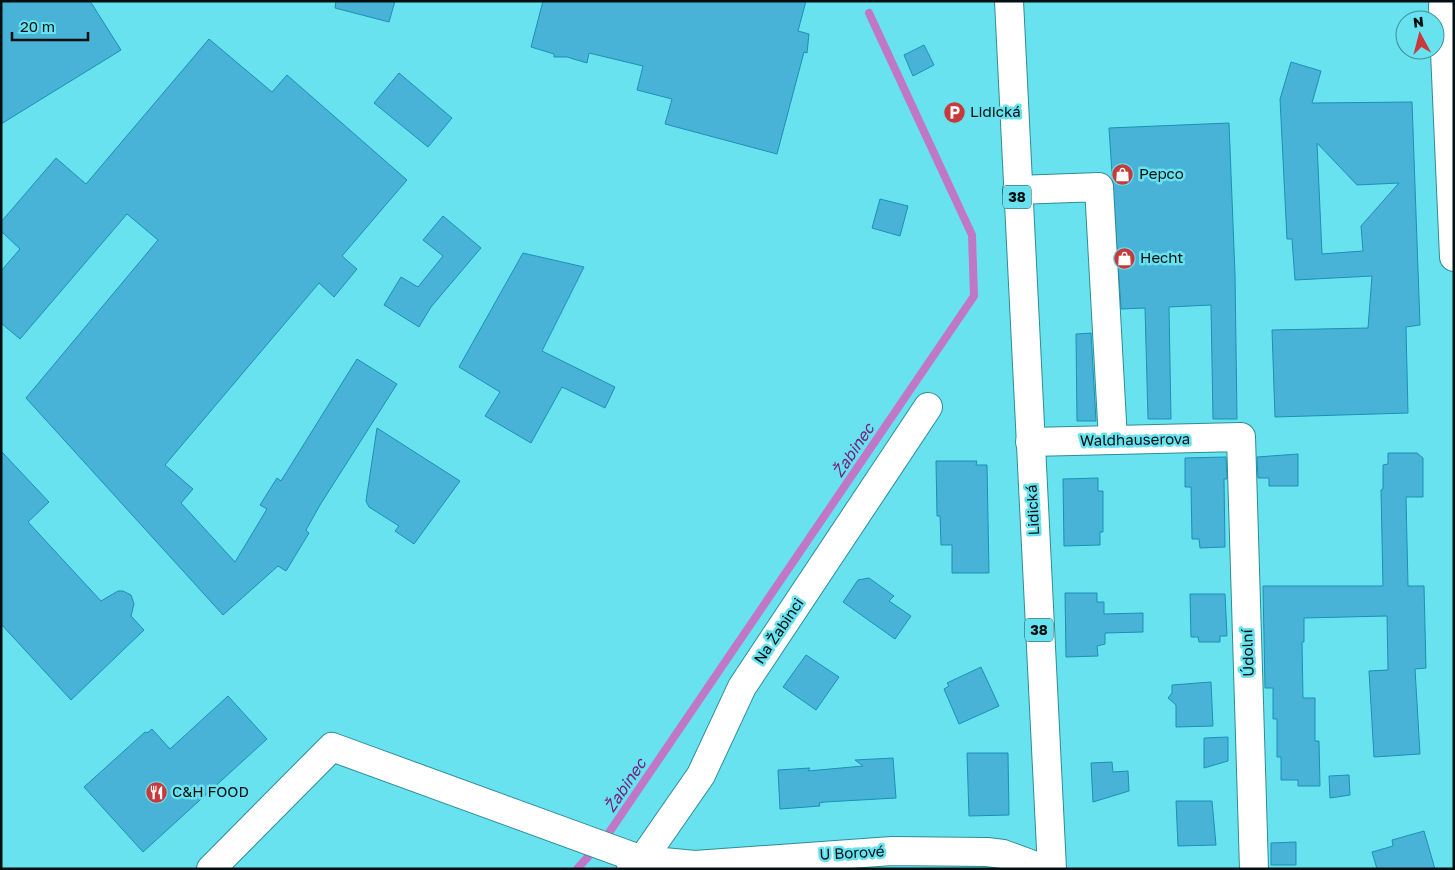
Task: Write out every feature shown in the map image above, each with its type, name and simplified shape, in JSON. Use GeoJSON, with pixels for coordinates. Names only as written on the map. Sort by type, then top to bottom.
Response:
{"type":"FeatureCollection","features":[{"type":"Feature","properties":{"kind":"street","name":"Lidická"},"geometry":{"type":"LineString","coordinates":[[1009,1],[1052,869]]}},
{"type":"Feature","properties":{"kind":"street"},"geometry":{"type":"LineString","coordinates":[[1449,4],[1454,257]]}},
{"type":"Feature","properties":{"kind":"street"},"geometry":{"type":"LineString","coordinates":[[1017,190],[1099,187],[1113,440]]}},
{"type":"Feature","properties":{"kind":"street","name":"Na Žabinci"},"geometry":{"type":"LineString","coordinates":[[630,860],[701,775],[742,687],[928,407]]}},
{"type":"Feature","properties":{"kind":"street","name":"Waldhauserova"},"geometry":{"type":"LineString","coordinates":[[1030,442],[1241,437]]}},
{"type":"Feature","properties":{"kind":"street","name":"Údolní"},"geometry":{"type":"LineString","coordinates":[[1241,437],[1254,869]]}},
{"type":"Feature","properties":{"kind":"street","name":"U Borové"},"geometry":{"type":"LineString","coordinates":[[211,869],[332,747],[585,839],[630,860],[695,865],[892,851],[987,852],[1003,854],[1044,869]]}},
{"type":"Feature","properties":{"kind":"building"},"geometry":{"type":"Polygon","coordinates":[[[1,1],[90,1],[121,50],[1,124],[1,1]]]}},
{"type":"Feature","properties":{"kind":"building"},"geometry":{"type":"Polygon","coordinates":[[[336,1],[395,1],[389,22],[335,8],[336,1]]]}},
{"type":"Feature","properties":{"kind":"building"},"geometry":{"type":"Polygon","coordinates":[[[543,1],[806,1],[798,31],[809,34],[807,53],[804,52],[777,154],[665,124],[672,99],[637,90],[643,66],[589,53],[587,63],[567,57],[554,57],[554,54],[531,47],[543,1]]]}},
{"type":"Feature","properties":{"kind":"building"},"geometry":{"type":"Polygon","coordinates":[[[209,39],[272,92],[287,75],[407,180],[342,256],[357,269],[334,297],[319,283],[165,465],[193,489],[181,503],[235,562],[267,509],[260,505],[277,478],[281,481],[357,359],[397,384],[320,505],[306,530],[309,533],[286,571],[278,566],[223,615],[26,398],[158,240],[127,214],[20,339],[1,323],[1,271],[20,249],[1,231],[1,222],[56,158],[86,184],[209,39]]]}},
{"type":"Feature","properties":{"kind":"building"},"geometry":{"type":"Polygon","coordinates":[[[924,45],[934,65],[913,76],[904,55],[924,45]]]}},
{"type":"Feature","properties":{"kind":"building"},"geometry":{"type":"Polygon","coordinates":[[[1291,62],[1321,71],[1312,103],[1412,102],[1420,325],[1406,327],[1408,413],[1275,417],[1272,330],[1368,328],[1372,276],[1295,280],[1292,239],[1287,239],[1280,99],[1291,62]],[[1317,143],[1322,254],[1363,251],[1361,226],[1399,183],[1357,185],[1317,143]]]}},
{"type":"Feature","properties":{"kind":"building"},"geometry":{"type":"Polygon","coordinates":[[[399,73],[452,118],[428,147],[374,103],[399,73]]]}},
{"type":"Feature","properties":{"kind":"building"},"geometry":{"type":"Polygon","coordinates":[[[1229,123],[1235,274],[1237,419],[1213,419],[1211,305],[1169,307],[1171,419],[1148,419],[1145,308],[1121,309],[1109,128],[1229,123]]]}},
{"type":"Feature","properties":{"kind":"building"},"geometry":{"type":"Polygon","coordinates":[[[880,199],[908,206],[900,236],[872,228],[880,199]]]}},
{"type":"Feature","properties":{"kind":"building"},"geometry":{"type":"Polygon","coordinates":[[[443,216],[481,248],[431,307],[419,327],[384,305],[401,277],[418,287],[443,256],[423,240],[443,216]]]}},
{"type":"Feature","properties":{"kind":"building"},"geometry":{"type":"Polygon","coordinates":[[[523,253],[584,267],[542,351],[615,387],[605,408],[562,387],[531,443],[485,416],[500,392],[459,367],[523,253]]]}},
{"type":"Feature","properties":{"kind":"building"},"geometry":{"type":"Polygon","coordinates":[[[1091,333],[1096,421],[1077,421],[1076,334],[1091,333]]]}},
{"type":"Feature","properties":{"kind":"building"},"geometry":{"type":"Polygon","coordinates":[[[377,428],[460,481],[414,544],[395,531],[399,526],[369,507],[366,501],[377,428]]]}},
{"type":"Feature","properties":{"kind":"building"},"geometry":{"type":"Polygon","coordinates":[[[1,451],[49,502],[28,522],[101,601],[118,591],[131,595],[134,604],[131,616],[144,630],[71,700],[1,624],[1,451]]]}},
{"type":"Feature","properties":{"kind":"building"},"geometry":{"type":"Polygon","coordinates":[[[1388,453],[1417,453],[1423,458],[1423,497],[1406,497],[1408,586],[1424,586],[1426,668],[1415,669],[1420,754],[1374,757],[1369,671],[1388,670],[1387,616],[1304,618],[1304,642],[1302,642],[1303,698],[1315,698],[1315,741],[1319,741],[1320,786],[1298,786],[1298,780],[1281,780],[1281,757],[1277,757],[1277,719],[1273,719],[1273,688],[1265,688],[1263,586],[1383,586],[1381,490],[1383,489],[1383,465],[1388,464],[1388,453]]]}},
{"type":"Feature","properties":{"kind":"building"},"geometry":{"type":"Polygon","coordinates":[[[1298,454],[1298,486],[1269,486],[1269,478],[1258,478],[1257,457],[1298,454]]]}},
{"type":"Feature","properties":{"kind":"building"},"geometry":{"type":"Polygon","coordinates":[[[1226,457],[1227,479],[1224,479],[1225,547],[1200,548],[1199,539],[1192,539],[1191,487],[1185,487],[1185,458],[1226,457]]]}},
{"type":"Feature","properties":{"kind":"building"},"geometry":{"type":"Polygon","coordinates":[[[936,461],[977,461],[976,465],[987,465],[989,573],[952,573],[952,545],[941,545],[940,516],[937,516],[936,461]]]}},
{"type":"Feature","properties":{"kind":"building"},"geometry":{"type":"Polygon","coordinates":[[[1098,478],[1098,491],[1103,491],[1103,532],[1100,532],[1100,545],[1064,546],[1063,479],[1098,478]]]}},
{"type":"Feature","properties":{"kind":"building"},"geometry":{"type":"Polygon","coordinates":[[[869,578],[894,596],[889,601],[911,616],[895,639],[843,602],[858,580],[869,578]]]}},
{"type":"Feature","properties":{"kind":"building"},"geometry":{"type":"Polygon","coordinates":[[[1065,593],[1097,593],[1097,602],[1104,602],[1104,614],[1143,613],[1143,632],[1105,633],[1105,644],[1097,646],[1098,656],[1066,657],[1065,593]]]}},
{"type":"Feature","properties":{"kind":"building"},"geometry":{"type":"Polygon","coordinates":[[[1190,594],[1225,594],[1227,636],[1220,636],[1220,642],[1199,642],[1198,637],[1191,637],[1190,594]]]}},
{"type":"Feature","properties":{"kind":"building"},"geometry":{"type":"Polygon","coordinates":[[[806,655],[839,677],[816,710],[783,687],[806,655]]]}},
{"type":"Feature","properties":{"kind":"building"},"geometry":{"type":"Polygon","coordinates":[[[981,667],[999,706],[959,724],[944,689],[949,686],[947,683],[981,667]]]}},
{"type":"Feature","properties":{"kind":"building"},"geometry":{"type":"Polygon","coordinates":[[[1211,682],[1213,726],[1176,727],[1176,705],[1168,698],[1172,693],[1172,685],[1211,682]]]}},
{"type":"Feature","properties":{"kind":"building"},"geometry":{"type":"Polygon","coordinates":[[[228,696],[267,739],[143,852],[84,787],[145,732],[147,733],[152,729],[170,749],[228,696]]]}},
{"type":"Feature","properties":{"kind":"building"},"geometry":{"type":"Polygon","coordinates":[[[1228,737],[1228,761],[1204,768],[1204,738],[1228,737]]]}},
{"type":"Feature","properties":{"kind":"building"},"geometry":{"type":"Polygon","coordinates":[[[967,753],[1008,753],[1009,815],[969,816],[967,753]]]}},
{"type":"Feature","properties":{"kind":"building"},"geometry":{"type":"Polygon","coordinates":[[[893,758],[896,798],[825,802],[819,803],[820,806],[780,809],[778,770],[810,768],[808,771],[863,766],[855,760],[893,758]]]}},
{"type":"Feature","properties":{"kind":"building"},"geometry":{"type":"Polygon","coordinates":[[[1112,762],[1113,772],[1128,771],[1129,791],[1093,802],[1091,763],[1112,762]]]}},
{"type":"Feature","properties":{"kind":"building"},"geometry":{"type":"Polygon","coordinates":[[[1349,775],[1350,795],[1330,798],[1329,776],[1349,775]]]}},
{"type":"Feature","properties":{"kind":"building"},"geometry":{"type":"Polygon","coordinates":[[[1176,801],[1212,801],[1216,845],[1178,846],[1176,801]]]}},
{"type":"Feature","properties":{"kind":"building"},"geometry":{"type":"Polygon","coordinates":[[[1424,831],[1435,869],[1377,869],[1372,852],[1393,846],[1392,840],[1424,831]]]}},
{"type":"Feature","properties":{"kind":"building"},"geometry":{"type":"Polygon","coordinates":[[[1296,842],[1296,865],[1271,865],[1271,843],[1296,842]]]}},
{"type":"Feature","properties":{"kind":"waterway","name":"Žabinec"},"geometry":{"type":"LineString","coordinates":[[604,840],[974,296],[972,235],[869,13]]}},
{"type":"Feature","properties":{"kind":"waterway","name":"Žabinec"},"geometry":{"type":"LineString","coordinates":[[577,869],[596,848]]}},
{"type":"Feature","properties":{"kind":"place","name":"Lidická"},"geometry":{"type":"Point","coordinates":[954,112]}},
{"type":"Feature","properties":{"kind":"place","name":"Pepco"},"geometry":{"type":"Point","coordinates":[1123,174]}},
{"type":"Feature","properties":{"kind":"place","name":"Hecht"},"geometry":{"type":"Point","coordinates":[1124,258]}},
{"type":"Feature","properties":{"kind":"place","name":"C&H FOOD"},"geometry":{"type":"Point","coordinates":[156,792]}}]}
